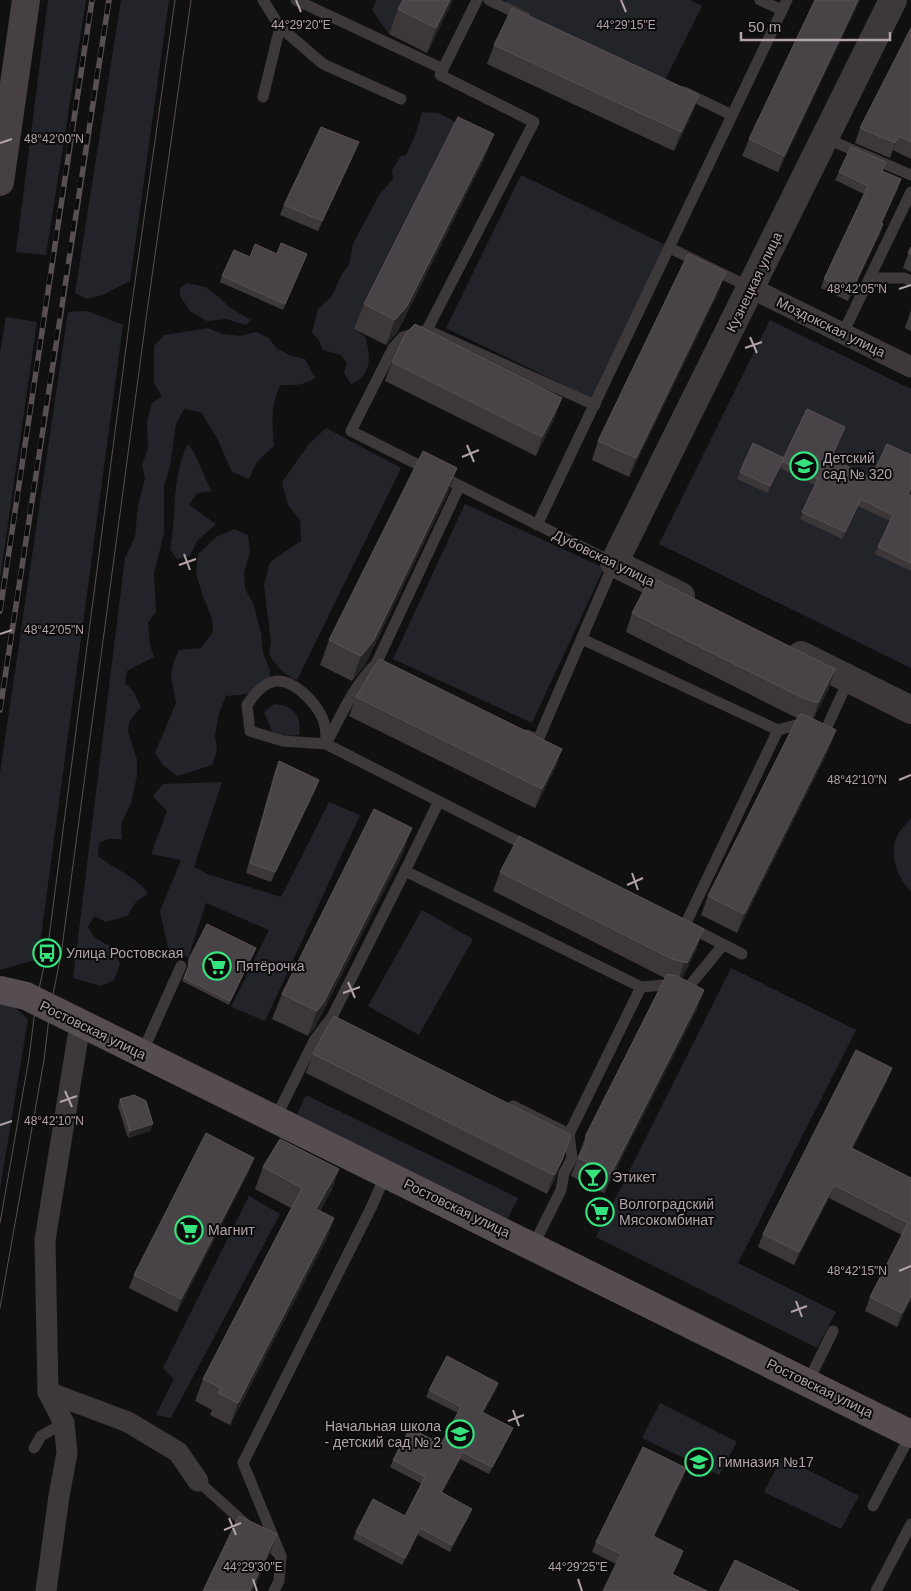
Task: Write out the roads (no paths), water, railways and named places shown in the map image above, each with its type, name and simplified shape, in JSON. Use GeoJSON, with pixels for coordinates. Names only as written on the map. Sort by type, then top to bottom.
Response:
{"type":"FeatureCollection","features":[{"type":"Feature","properties":{"kind":"main road"},"geometry":{"type":"LineString","coordinates":[[0,182],[26,0]]}},
{"type":"Feature","properties":{"kind":"main road","name":"Ростовская улица"},"geometry":{"type":"LineString","coordinates":[[0,990],[26,996],[911,1434]]}},
{"type":"Feature","properties":{"kind":"street","name":"Кузнецкая улица"},"geometry":{"type":"LineString","coordinates":[[614,564],[893,0]]}},
{"type":"Feature","properties":{"kind":"street","name":"Моздокская улица"},"geometry":{"type":"LineString","coordinates":[[751,288],[911,367]]}},
{"type":"Feature","properties":{"kind":"street","name":"Дубовская улица"},"geometry":{"type":"LineString","coordinates":[[614,564],[703,607]]}},
{"type":"Feature","properties":{"kind":"street"},"geometry":{"type":"LineString","coordinates":[[781,646],[911,710]]}},
{"type":"Feature","properties":{"kind":"street"},"geometry":{"type":"LineString","coordinates":[[46,1591],[67,1453],[64,1423],[48,1392],[45,1240],[80,1024]]}},
{"type":"Feature","properties":{"kind":"street"},"geometry":{"type":"LineString","coordinates":[[48,1392],[128,1422],[178,1452],[198,1481]]}},
{"type":"Feature","properties":{"kind":"lane"},"geometry":{"type":"LineString","coordinates":[[263,0],[280,27],[323,64],[401,99]]}},
{"type":"Feature","properties":{"kind":"lane"},"geometry":{"type":"LineString","coordinates":[[296,0],[443,68]]}},
{"type":"Feature","properties":{"kind":"lane"},"geometry":{"type":"LineString","coordinates":[[477,0],[440,75],[534,122],[427,330],[595,405]]}},
{"type":"Feature","properties":{"kind":"lane"},"geometry":{"type":"LineString","coordinates":[[489,0],[534,21]]}},
{"type":"Feature","properties":{"kind":"lane"},"geometry":{"type":"LineString","coordinates":[[537,525],[784,5],[760,0]]}},
{"type":"Feature","properties":{"kind":"lane"},"geometry":{"type":"LineString","coordinates":[[263,97],[280,27]]}},
{"type":"Feature","properties":{"kind":"lane"},"geometry":{"type":"LineString","coordinates":[[669,85],[732,115]]}},
{"type":"Feature","properties":{"kind":"lane"},"geometry":{"type":"LineString","coordinates":[[825,138],[911,175]]}},
{"type":"Feature","properties":{"kind":"lane"},"geometry":{"type":"LineString","coordinates":[[844,334],[911,192]]}},
{"type":"Feature","properties":{"kind":"lane","name":"Моздокская улица"},"geometry":{"type":"LineString","coordinates":[[670,248],[751,288]]}},
{"type":"Feature","properties":{"kind":"lane"},"geometry":{"type":"LineString","coordinates":[[870,278],[904,278],[911,281]]}},
{"type":"Feature","properties":{"kind":"lane","name":"Дубовская улица"},"geometry":{"type":"LineString","coordinates":[[427,330],[399,339],[351,432],[614,564]]}},
{"type":"Feature","properties":{"kind":"lane"},"geometry":{"type":"LineString","coordinates":[[326,744],[366,674],[381,666],[459,487]]}},
{"type":"Feature","properties":{"kind":"lane"},"geometry":{"type":"LineString","coordinates":[[520,732],[538,740],[614,564]]}},
{"type":"Feature","properties":{"kind":"lane"},"geometry":{"type":"LineString","coordinates":[[582,639],[778,730],[796,725],[814,731],[826,729],[849,679]]}},
{"type":"Feature","properties":{"kind":"lane"},"geometry":{"type":"LineString","coordinates":[[326,744],[326,731],[322,715],[301,692],[288,683],[276,681],[263,686],[247,705],[250,730],[283,741],[326,744],[538,851]]}},
{"type":"Feature","properties":{"kind":"lane"},"geometry":{"type":"LineString","coordinates":[[742,954],[681,923],[778,730]]}},
{"type":"Feature","properties":{"kind":"lane"},"geometry":{"type":"LineString","coordinates":[[275,1119],[315,1039],[337,1019],[439,801]]}},
{"type":"Feature","properties":{"kind":"lane"},"geometry":{"type":"LineString","coordinates":[[405,871],[641,987],[664,985],[686,990],[724,944]]}},
{"type":"Feature","properties":{"kind":"lane"},"geometry":{"type":"LineString","coordinates":[[141,1054],[182,966]]}},
{"type":"Feature","properties":{"kind":"lane"},"geometry":{"type":"LineString","coordinates":[[534,1246],[560,1190],[564,1173],[572,1158],[569,1134],[641,987]]}},
{"type":"Feature","properties":{"kind":"lane"},"geometry":{"type":"LineString","coordinates":[[499,1099],[569,1134]]}},
{"type":"Feature","properties":{"kind":"lane"},"geometry":{"type":"LineString","coordinates":[[274,1591],[279,1581],[281,1556],[243,1463],[371,1208],[386,1174]]}},
{"type":"Feature","properties":{"kind":"lane"},"geometry":{"type":"LineString","coordinates":[[808,1382],[833,1331]]}},
{"type":"Feature","properties":{"kind":"lane"},"geometry":{"type":"LineString","coordinates":[[34,1448],[41,1436],[64,1423]]}},
{"type":"Feature","properties":{"kind":"lane"},"geometry":{"type":"LineString","coordinates":[[873,1506],[911,1434]]}},
{"type":"Feature","properties":{"kind":"lane"},"geometry":{"type":"LineString","coordinates":[[198,1481],[281,1556]]}},
{"type":"Feature","properties":{"kind":"lane"},"geometry":{"type":"LineString","coordinates":[[876,1591],[911,1524]]}},
{"type":"Feature","properties":{"kind":"tram line"},"geometry":{"type":"LineString","coordinates":[[0,1223],[29,1058],[36,1002],[47,953],[130,317],[175,0]]}},
{"type":"Feature","properties":{"kind":"tram line"},"geometry":{"type":"LineString","coordinates":[[0,1308],[44,1060],[50,1009],[61,955],[146,319],[191,0]]}},
{"type":"Feature","properties":{"kind":"railway"},"geometry":{"type":"LineString","coordinates":[[0,611],[92,0]]}},
{"type":"Feature","properties":{"kind":"railway"},"geometry":{"type":"LineString","coordinates":[[0,710],[109,0]]}},
{"type":"Feature","properties":{"kind":"place","name":"Детский сад № 320"},"geometry":{"type":"Point","coordinates":[804,466]}},
{"type":"Feature","properties":{"kind":"place","name":"Улица Ростовская"},"geometry":{"type":"Point","coordinates":[47,953]}},
{"type":"Feature","properties":{"kind":"place","name":"Пятёрочка"},"geometry":{"type":"Point","coordinates":[217,966]}},
{"type":"Feature","properties":{"kind":"place","name":"Этикет"},"geometry":{"type":"Point","coordinates":[593,1177]}},
{"type":"Feature","properties":{"kind":"place","name":"Волгоградский Мясокомбинат"},"geometry":{"type":"Point","coordinates":[600,1212]}},
{"type":"Feature","properties":{"kind":"place","name":"Магнит"},"geometry":{"type":"Point","coordinates":[189,1230]}},
{"type":"Feature","properties":{"kind":"place","name":"Начальная школа - детский сад № 2"},"geometry":{"type":"Point","coordinates":[460,1434]}},
{"type":"Feature","properties":{"kind":"place","name":"Гимназия №17"},"geometry":{"type":"Point","coordinates":[699,1462]}}]}
